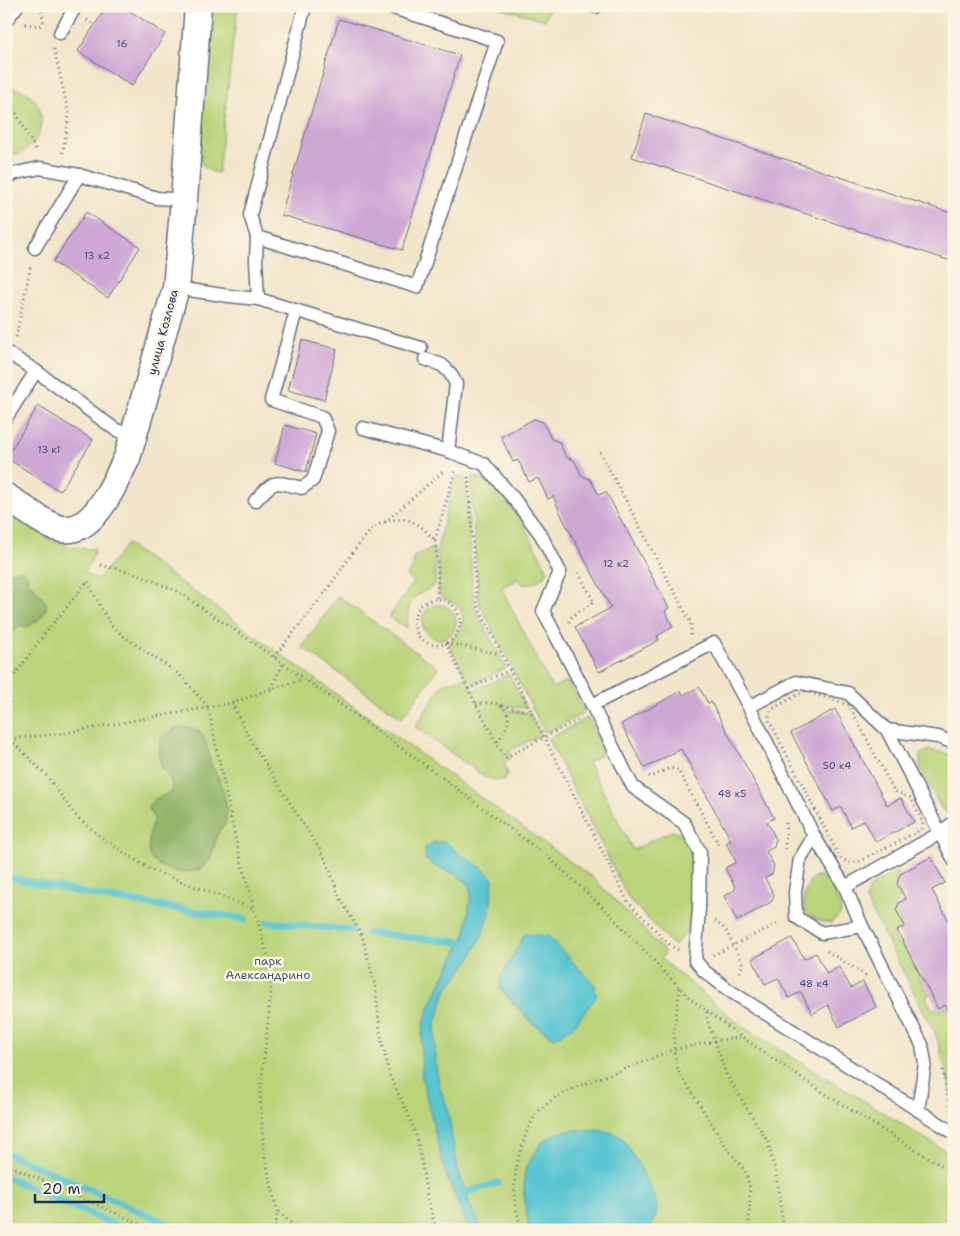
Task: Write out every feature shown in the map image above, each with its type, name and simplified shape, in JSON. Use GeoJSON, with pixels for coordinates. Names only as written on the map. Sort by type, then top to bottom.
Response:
{"type":"FeatureCollection","features":[{"type":"Feature","properties":{"kind":"street","name":"улица Козлова"},"geometry":{"type":"LineString","coordinates":[[6,497],[53,526],[65,530],[78,528],[89,521],[114,484],[127,458],[176,288],[198,6]]}},
{"type":"Feature","properties":{"kind":"lane"},"geometry":{"type":"LineString","coordinates":[[6,21],[17,6]]}},
{"type":"Feature","properties":{"kind":"lane"},"geometry":{"type":"LineString","coordinates":[[60,33],[76,6]]}},
{"type":"Feature","properties":{"kind":"lane"},"geometry":{"type":"LineString","coordinates":[[258,298],[257,237],[250,215],[305,6]]}},
{"type":"Feature","properties":{"kind":"lane"},"geometry":{"type":"LineString","coordinates":[[257,237],[417,287],[496,41],[387,6]]}},
{"type":"Feature","properties":{"kind":"lane"},"geometry":{"type":"LineString","coordinates":[[6,178],[16,173],[40,168],[79,175],[157,198],[184,200]]}},
{"type":"Feature","properties":{"kind":"lane"},"geometry":{"type":"LineString","coordinates":[[34,254],[79,175]]}},
{"type":"Feature","properties":{"kind":"lane"},"geometry":{"type":"LineString","coordinates":[[176,288],[229,296],[258,298],[423,354],[442,365],[450,373],[456,384],[453,453]]}},
{"type":"Feature","properties":{"kind":"lane"},"geometry":{"type":"LineString","coordinates":[[255,501],[272,483],[278,482],[302,488],[313,480],[328,431],[322,417],[271,400],[296,310]]}},
{"type":"Feature","properties":{"kind":"lane"},"geometry":{"type":"LineString","coordinates":[[10,347],[36,371],[116,430],[134,435]]}},
{"type":"Feature","properties":{"kind":"lane"},"geometry":{"type":"LineString","coordinates":[[6,418],[36,371]]}},
{"type":"Feature","properties":{"kind":"lane"},"geometry":{"type":"LineString","coordinates":[[363,428],[453,453],[484,464],[543,537],[560,572],[543,611],[633,788],[684,822],[700,852],[699,909],[695,960],[704,971],[730,991],[954,1133]]}},
{"type":"Feature","properties":{"kind":"lane"},"geometry":{"type":"LineString","coordinates":[[594,708],[714,642],[814,836],[845,887],[862,926],[922,1045],[925,1063],[918,1110]]}},
{"type":"Feature","properties":{"kind":"lane"},"geometry":{"type":"LineString","coordinates":[[749,707],[796,682],[848,693],[887,730],[954,860]]}},
{"type":"Feature","properties":{"kind":"lane"},"geometry":{"type":"LineString","coordinates":[[887,730],[938,737],[954,744]]}},
{"type":"Feature","properties":{"kind":"lane"},"geometry":{"type":"LineString","coordinates":[[845,887],[954,822]]}},
{"type":"Feature","properties":{"kind":"lane"},"geometry":{"type":"LineString","coordinates":[[814,836],[800,860],[795,892],[796,917],[822,933],[862,926]]}},
{"type":"Feature","properties":{"kind":"path"},"geometry":{"type":"LineString","coordinates":[[22,24],[44,26]]}},
{"type":"Feature","properties":{"kind":"path"},"geometry":{"type":"LineString","coordinates":[[60,33],[53,44],[69,114],[61,160]]}},
{"type":"Feature","properties":{"kind":"path"},"geometry":{"type":"LineString","coordinates":[[6,102],[15,111],[40,159]]}},
{"type":"Feature","properties":{"kind":"path"},"geometry":{"type":"LineString","coordinates":[[10,347],[34,254]]}},
{"type":"Feature","properties":{"kind":"path"},"geometry":{"type":"LineString","coordinates":[[600,452],[691,623],[692,634],[690,638]]}},
{"type":"Feature","properties":{"kind":"path"},"geometry":{"type":"LineString","coordinates":[[437,598],[438,569],[435,540],[455,473],[453,453]]}},
{"type":"Feature","properties":{"kind":"path"},"geometry":{"type":"LineString","coordinates":[[274,657],[325,593],[364,538],[445,470]]}},
{"type":"Feature","properties":{"kind":"path"},"geometry":{"type":"LineString","coordinates":[[469,477],[477,606],[628,902],[671,946],[695,960],[707,957],[782,922]]}},
{"type":"Feature","properties":{"kind":"path"},"geometry":{"type":"LineString","coordinates":[[385,522],[399,519],[411,521],[422,527],[435,540]]}},
{"type":"Feature","properties":{"kind":"path"},"geometry":{"type":"LineString","coordinates":[[101,565],[137,574],[177,591],[274,657],[429,768],[548,857],[608,912],[691,999],[742,1037],[866,1120],[954,1173]]}},
{"type":"Feature","properties":{"kind":"path"},"geometry":{"type":"LineString","coordinates":[[571,629],[568,624],[573,615],[594,602],[577,569]]}},
{"type":"Feature","properties":{"kind":"path"},"geometry":{"type":"LineString","coordinates":[[6,717],[9,715],[11,680],[46,632],[88,581],[112,626],[126,638],[179,674],[208,707],[235,837],[268,956],[271,992],[260,1097],[264,1154],[278,1212],[275,1230]]}},
{"type":"Feature","properties":{"kind":"path"},"geometry":{"type":"LineString","coordinates":[[446,643],[453,639],[458,632],[460,617],[457,609],[452,603],[444,599],[437,598],[423,603],[415,615],[414,623],[415,630],[425,641],[432,644],[446,643],[501,654]]}},
{"type":"Feature","properties":{"kind":"path"},"geometry":{"type":"LineString","coordinates":[[446,643],[505,758],[594,708]]}},
{"type":"Feature","properties":{"kind":"path"},"geometry":{"type":"LineString","coordinates":[[270,689],[283,664]]}},
{"type":"Feature","properties":{"kind":"path"},"geometry":{"type":"LineString","coordinates":[[468,689],[510,670]]}},
{"type":"Feature","properties":{"kind":"path"},"geometry":{"type":"LineString","coordinates":[[8,738],[65,734],[232,703],[304,679]]}},
{"type":"Feature","properties":{"kind":"path"},"geometry":{"type":"LineString","coordinates":[[805,691],[849,705],[894,792],[911,798],[923,823],[921,830],[858,862],[848,862],[840,858],[769,720],[769,714],[772,709],[805,691]]}},
{"type":"Feature","properties":{"kind":"path"},"geometry":{"type":"LineString","coordinates":[[232,703],[251,741],[326,860],[339,896],[362,936],[375,984],[381,1038],[390,1077],[408,1113],[418,1142],[427,1196],[436,1230]]}},
{"type":"Feature","properties":{"kind":"path"},"geometry":{"type":"LineString","coordinates":[[476,704],[490,703],[532,712]]}},
{"type":"Feature","properties":{"kind":"path"},"geometry":{"type":"LineString","coordinates":[[497,742],[504,734],[508,724],[506,714],[501,706]]}},
{"type":"Feature","properties":{"kind":"path"},"geometry":{"type":"LineString","coordinates":[[954,714],[954,721]]}},
{"type":"Feature","properties":{"kind":"path"},"geometry":{"type":"LineString","coordinates":[[8,738],[47,776],[75,815],[102,838],[151,870],[254,908]]}},
{"type":"Feature","properties":{"kind":"path"},"geometry":{"type":"LineString","coordinates":[[643,774],[651,777],[670,768],[678,770],[718,843],[700,852]]}},
{"type":"Feature","properties":{"kind":"path"},"geometry":{"type":"LineString","coordinates":[[784,856],[786,818]]}},
{"type":"Feature","properties":{"kind":"path"},"geometry":{"type":"LineString","coordinates":[[951,875],[949,895],[954,904]]}},
{"type":"Feature","properties":{"kind":"path"},"geometry":{"type":"LineString","coordinates":[[699,909],[725,928],[743,964],[730,991]]}},
{"type":"Feature","properties":{"kind":"path"},"geometry":{"type":"LineString","coordinates":[[822,948],[870,978]]}},
{"type":"Feature","properties":{"kind":"path"},"geometry":{"type":"LineString","coordinates":[[680,988],[674,1050],[680,1076],[725,1145],[745,1171],[750,1188],[749,1230]]}},
{"type":"Feature","properties":{"kind":"path"},"geometry":{"type":"LineString","coordinates":[[707,1011],[706,1020],[726,1074],[768,1142],[776,1174],[784,1230]]}},
{"type":"Feature","properties":{"kind":"path"},"geometry":{"type":"LineString","coordinates":[[522,1230],[516,1210],[514,1184],[516,1164],[527,1132],[538,1112],[576,1087],[674,1050],[713,1040],[742,1037]]}},
{"type":"Feature","properties":{"kind":"path"},"geometry":{"type":"LineString","coordinates":[[941,1062],[951,1115]]}},
{"type":"Feature","properties":{"kind":"path"},"geometry":{"type":"LineString","coordinates":[[944,1077],[954,1077]]}},
{"type":"Feature","properties":{"kind":"path"},"geometry":{"type":"LineString","coordinates":[[6,1164],[152,1230]]}},
{"type":"Feature","properties":{"kind":"path"},"geometry":{"type":"LineString","coordinates":[[278,1212],[293,1225],[304,1230]]}},
{"type":"Feature","properties":{"kind":"green space"},"geometry":{"type":"Polygon","coordinates":[[[209,6],[238,6],[218,173],[206,168],[200,156],[209,6]]]}},
{"type":"Feature","properties":{"kind":"green space"},"geometry":{"type":"Polygon","coordinates":[[[494,6],[550,6],[545,20],[494,6]]]}},
{"type":"Feature","properties":{"kind":"green space"},"geometry":{"type":"Polygon","coordinates":[[[6,88],[14,88],[25,92],[37,103],[40,111],[41,119],[38,135],[28,148],[18,154],[6,154],[6,88]]]}},
{"type":"Feature","properties":{"kind":"green space"},"geometry":{"type":"Polygon","coordinates":[[[457,476],[465,479],[467,484],[473,604],[506,668],[470,686],[473,691],[509,674],[526,708],[503,705],[506,710],[529,713],[541,735],[509,751],[512,757],[504,763],[508,774],[505,779],[498,781],[485,777],[415,727],[443,684],[466,677],[450,647],[450,642],[462,623],[462,613],[460,608],[442,598],[439,594],[438,545],[451,491],[457,476]]]}},
{"type":"Feature","properties":{"kind":"green space"},"geometry":{"type":"Polygon","coordinates":[[[473,476],[487,480],[521,520],[548,571],[533,583],[522,584],[519,579],[501,588],[552,688],[565,682],[569,683],[584,710],[582,714],[547,732],[544,731],[479,603],[471,484],[473,476]]]}},
{"type":"Feature","properties":{"kind":"green space","name":"парк Александрино"},"geometry":{"type":"Polygon","coordinates":[[[6,512],[59,543],[83,549],[95,548],[94,555],[84,572],[97,580],[127,544],[593,878],[665,952],[661,959],[743,1027],[954,1156],[954,1230],[6,1230],[6,512]]]}},
{"type":"Feature","properties":{"kind":"green space"},"geometry":{"type":"Polygon","coordinates":[[[433,548],[435,551],[435,585],[415,597],[412,601],[408,611],[407,628],[389,617],[414,582],[406,576],[413,568],[414,556],[433,548]]]}},
{"type":"Feature","properties":{"kind":"green space"},"geometry":{"type":"Polygon","coordinates":[[[22,570],[27,574],[28,584],[33,586],[47,604],[40,618],[34,623],[27,627],[21,625],[16,630],[8,632],[6,624],[13,612],[10,605],[6,605],[6,571],[22,570]]]}},
{"type":"Feature","properties":{"kind":"green space"},"geometry":{"type":"Polygon","coordinates":[[[338,596],[438,668],[402,718],[302,647],[338,596]]]}},
{"type":"Feature","properties":{"kind":"green space"},"geometry":{"type":"Polygon","coordinates":[[[439,605],[446,606],[451,610],[455,615],[455,629],[451,634],[446,638],[439,639],[432,638],[427,634],[423,629],[422,622],[423,615],[427,610],[432,606],[439,605]]]}},
{"type":"Feature","properties":{"kind":"green space"},"geometry":{"type":"Polygon","coordinates":[[[588,718],[603,748],[601,755],[588,762],[633,850],[671,831],[681,834],[688,844],[693,861],[689,920],[686,931],[674,946],[629,899],[548,739],[588,718]]]}},
{"type":"Feature","properties":{"kind":"green space"},"geometry":{"type":"Polygon","coordinates":[[[186,727],[199,730],[204,739],[211,764],[223,790],[226,817],[225,824],[219,832],[208,862],[196,870],[180,872],[165,868],[150,857],[149,840],[154,819],[148,807],[155,799],[172,792],[173,788],[161,765],[160,739],[176,728],[186,727]]]}},
{"type":"Feature","properties":{"kind":"green space"},"geometry":{"type":"Polygon","coordinates":[[[929,750],[954,755],[954,777],[950,784],[947,800],[949,815],[941,808],[920,767],[920,755],[929,750]]]}},
{"type":"Feature","properties":{"kind":"green space"},"geometry":{"type":"Polygon","coordinates":[[[898,872],[895,883],[902,897],[897,901],[894,909],[903,925],[896,929],[897,931],[893,935],[899,946],[902,945],[929,995],[926,998],[932,1009],[936,1008],[938,1011],[945,1007],[954,1022],[954,1115],[947,1073],[936,1035],[866,900],[869,890],[873,886],[882,879],[898,872]]]}},
{"type":"Feature","properties":{"kind":"green space"},"geometry":{"type":"Polygon","coordinates":[[[814,877],[822,877],[828,880],[841,907],[840,915],[831,923],[815,919],[804,909],[805,894],[814,877]]]}},
{"type":"Feature","properties":{"kind":"water"},"geometry":{"type":"Polygon","coordinates":[[[434,842],[445,842],[461,855],[481,867],[493,879],[490,913],[479,942],[468,962],[446,991],[435,1026],[436,1067],[440,1088],[447,1106],[458,1170],[470,1205],[482,1230],[469,1230],[450,1185],[442,1162],[422,1078],[421,1049],[423,1026],[430,1005],[466,932],[471,893],[468,883],[455,874],[426,860],[425,848],[434,842]]]}},
{"type":"Feature","properties":{"kind":"water"},"geometry":{"type":"Polygon","coordinates":[[[525,934],[548,936],[595,985],[596,997],[574,1026],[554,1038],[532,1023],[500,989],[501,977],[525,934]]]}},
{"type":"Feature","properties":{"kind":"water"},"geometry":{"type":"Polygon","coordinates":[[[575,1130],[599,1130],[617,1134],[624,1141],[647,1181],[657,1205],[655,1218],[649,1230],[529,1230],[524,1195],[526,1168],[541,1143],[558,1133],[575,1130]]]}},
{"type":"Feature","properties":{"kind":"building"},"geometry":{"type":"Polygon","coordinates":[[[107,6],[122,6],[165,34],[132,86],[78,51],[107,6]]]}},
{"type":"Feature","properties":{"kind":"building"},"geometry":{"type":"Polygon","coordinates":[[[339,19],[460,55],[402,250],[281,215],[339,19]]]}},
{"type":"Feature","properties":{"kind":"building"},"geometry":{"type":"Polygon","coordinates":[[[646,114],[954,214],[954,262],[632,157],[646,114]]]}},
{"type":"Feature","properties":{"kind":"building"},"geometry":{"type":"Polygon","coordinates":[[[86,212],[140,247],[108,298],[53,262],[86,212]]]}},
{"type":"Feature","properties":{"kind":"building"},"geometry":{"type":"Polygon","coordinates":[[[302,340],[337,349],[324,400],[288,390],[302,340]]]}},
{"type":"Feature","properties":{"kind":"building"},"geometry":{"type":"Polygon","coordinates":[[[38,406],[93,440],[60,491],[6,458],[38,406]]]}},
{"type":"Feature","properties":{"kind":"building"},"geometry":{"type":"Polygon","coordinates":[[[534,419],[543,422],[551,439],[559,442],[566,457],[574,460],[582,476],[590,479],[599,495],[606,492],[669,608],[665,611],[673,627],[657,636],[659,640],[599,672],[575,627],[611,608],[563,519],[553,496],[548,499],[538,478],[529,482],[518,460],[513,462],[501,437],[534,419]]]}},
{"type":"Feature","properties":{"kind":"building"},"geometry":{"type":"Polygon","coordinates":[[[285,425],[316,434],[306,472],[275,463],[285,425]]]}},
{"type":"Feature","properties":{"kind":"building"},"geometry":{"type":"Polygon","coordinates":[[[699,687],[708,703],[711,702],[774,818],[767,822],[776,839],[774,847],[766,851],[774,866],[772,874],[765,878],[774,895],[771,902],[737,921],[724,896],[736,889],[725,868],[736,862],[726,843],[731,840],[681,749],[645,768],[621,724],[681,691],[683,695],[699,687]]]}},
{"type":"Feature","properties":{"kind":"building"},"geometry":{"type":"Polygon","coordinates":[[[835,709],[887,805],[901,798],[914,822],[876,842],[864,820],[851,827],[841,807],[833,811],[791,733],[835,709]]]}},
{"type":"Feature","properties":{"kind":"building"},"geometry":{"type":"Polygon","coordinates":[[[931,857],[945,883],[932,890],[954,931],[954,1020],[945,1005],[938,1009],[897,930],[905,926],[896,910],[899,903],[906,899],[897,884],[900,874],[931,857]]]}},
{"type":"Feature","properties":{"kind":"building"},"geometry":{"type":"Polygon","coordinates":[[[792,938],[804,959],[816,953],[827,974],[839,967],[851,988],[863,982],[876,1007],[839,1027],[828,1005],[812,1014],[801,992],[789,998],[778,978],[765,984],[752,959],[792,938]]]}},
{"type":"Feature","properties":{"kind":"waterway"},"geometry":{"type":"LineString","coordinates":[[6,877],[107,898],[245,919]]}},
{"type":"Feature","properties":{"kind":"waterway"},"geometry":{"type":"LineString","coordinates":[[267,922],[351,930]]}},
{"type":"Feature","properties":{"kind":"waterway"},"geometry":{"type":"LineString","coordinates":[[367,933],[470,943]]}},
{"type":"Feature","properties":{"kind":"waterway"},"geometry":{"type":"LineString","coordinates":[[6,1153],[182,1230]]}},
{"type":"Feature","properties":{"kind":"waterway"},"geometry":{"type":"LineString","coordinates":[[6,1177],[126,1230]]}},
{"type":"Feature","properties":{"kind":"waterway"},"geometry":{"type":"LineString","coordinates":[[458,1195],[498,1183]]}}]}
